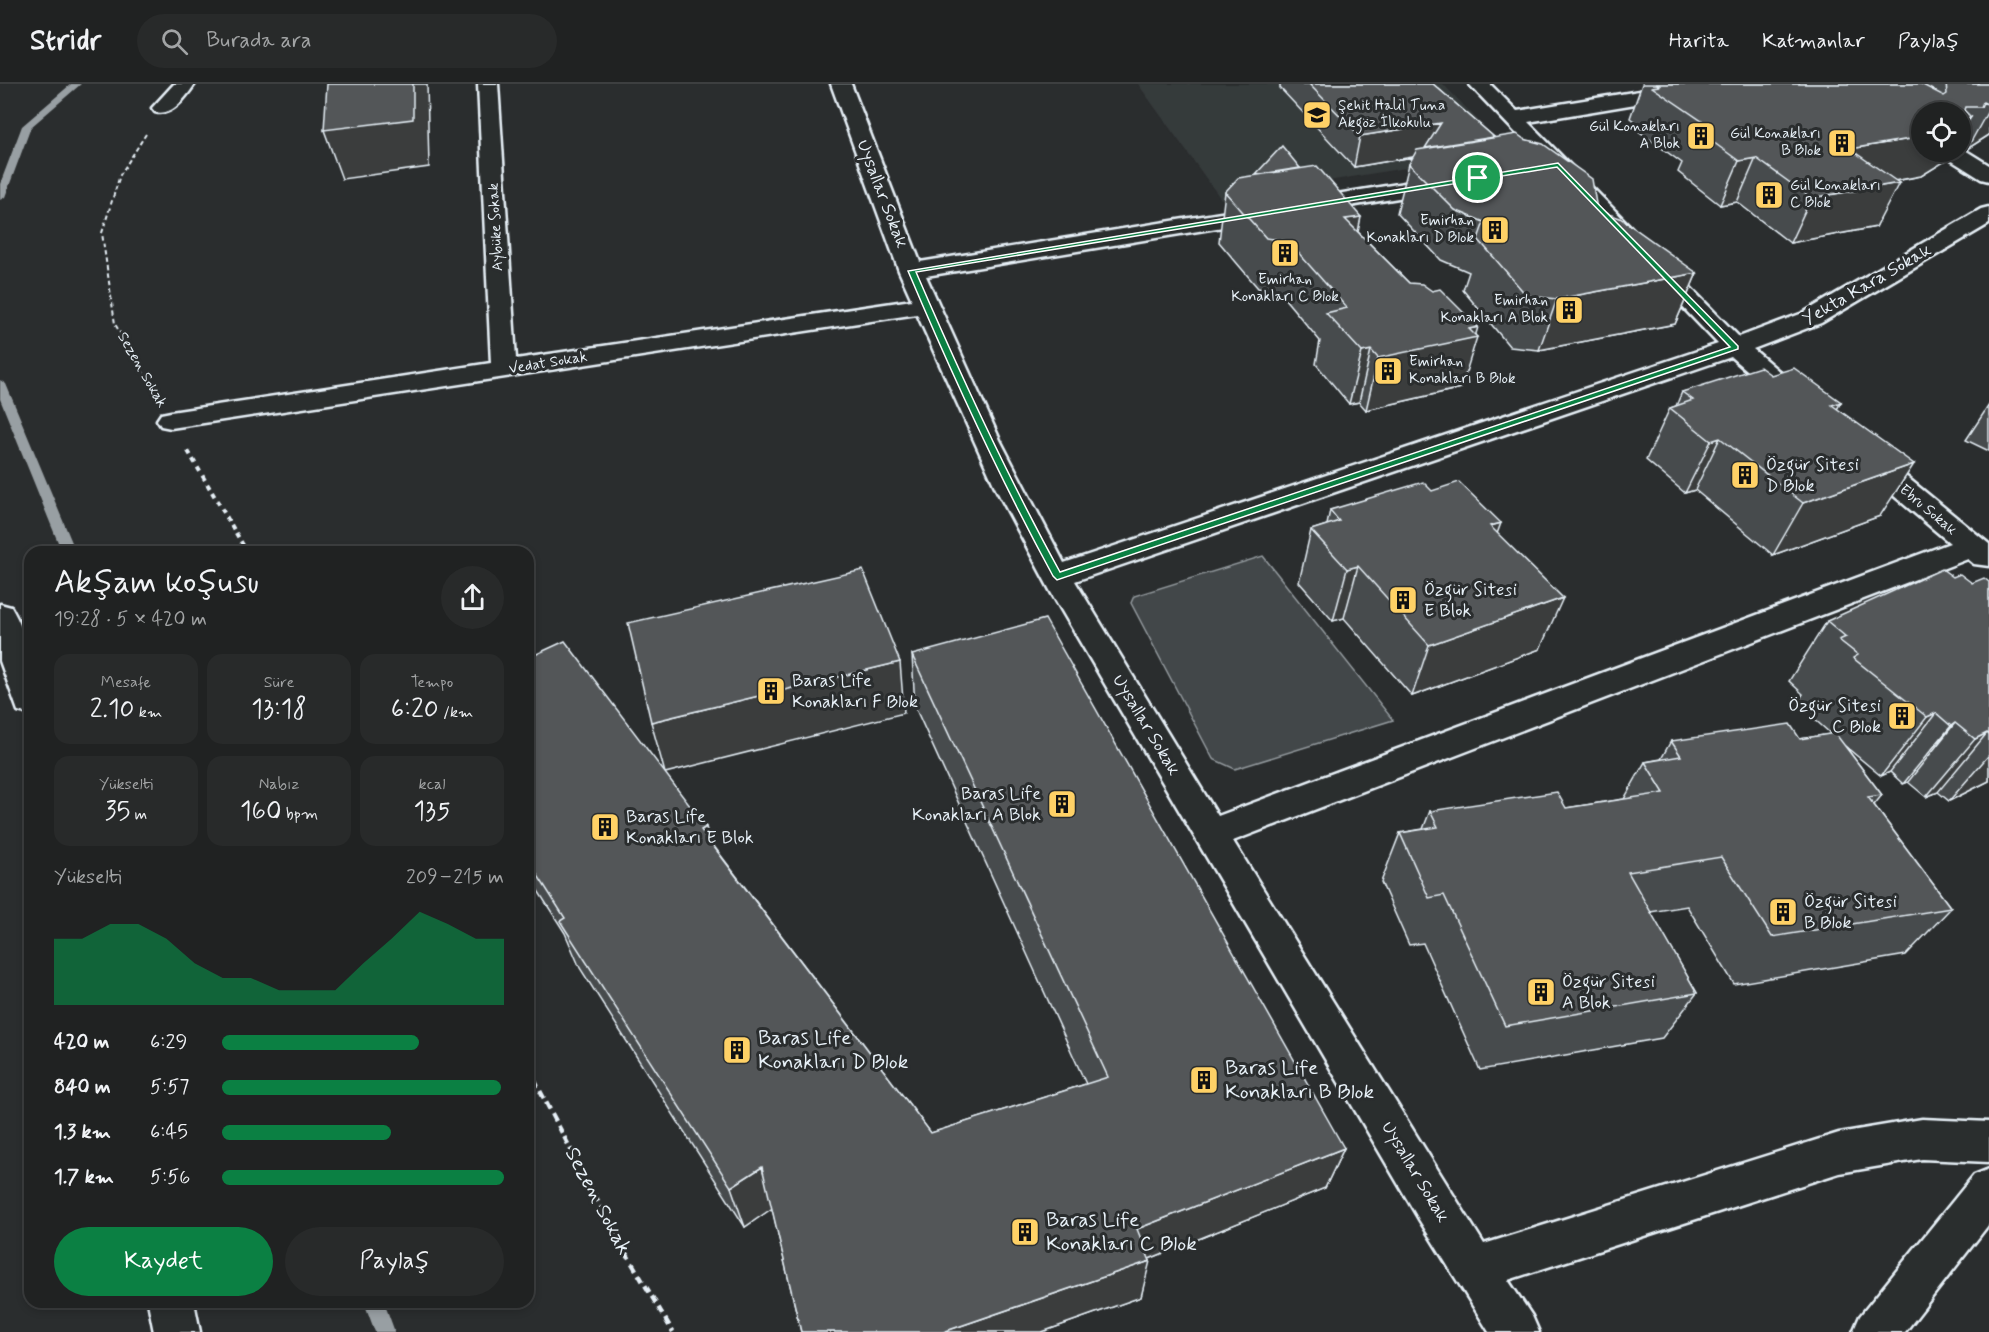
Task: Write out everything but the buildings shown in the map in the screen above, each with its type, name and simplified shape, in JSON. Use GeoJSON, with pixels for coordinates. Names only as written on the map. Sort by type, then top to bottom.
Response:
{"type":"FeatureCollection","features":[{"type":"Feature","properties":{"kind":"street"},"geometry":{"type":"LineString","coordinates":[[162,108],[185,84]]}},
{"type":"Feature","properties":{"kind":"street","name":"Aybüke Sokak"},"geometry":{"type":"LineString","coordinates":[[488,84],[504,369]]}},
{"type":"Feature","properties":{"kind":"street"},"geometry":{"type":"LineString","coordinates":[[1479,84],[1514,118],[1547,167],[1735,347],[1808,409]]}},
{"type":"Feature","properties":{"kind":"street"},"geometry":{"type":"LineString","coordinates":[[1514,118],[1719,84]]}},
{"type":"Feature","properties":{"kind":"street","name":"Uysallar Sokak"},"geometry":{"type":"LineString","coordinates":[[844,85],[866,156],[911,271],[1011,490],[1057,576],[1474,1269],[1516,1332]]}},
{"type":"Feature","properties":{"kind":"street"},"geometry":{"type":"LineString","coordinates":[[1970,162],[1989,174]]}},
{"type":"Feature","properties":{"kind":"street"},"geometry":{"type":"LineString","coordinates":[[911,271],[1464,180]]}},
{"type":"Feature","properties":{"kind":"street","name":"Yekta Kara Sokak"},"geometry":{"type":"LineString","coordinates":[[1057,576],[1735,347],[1812,318],[1989,214]]}},
{"type":"Feature","properties":{"kind":"street","name":"Vedat Sokak"},"geometry":{"type":"LineString","coordinates":[[171,420],[926,305]]}},
{"type":"Feature","properties":{"kind":"street","name":"Ebru Sokak"},"geometry":{"type":"LineString","coordinates":[[1844,439],[1980,554]]}},
{"type":"Feature","properties":{"kind":"street"},"geometry":{"type":"LineString","coordinates":[[1211,834],[1980,554]]}},
{"type":"Feature","properties":{"kind":"street"},"geometry":{"type":"LineString","coordinates":[[0,615],[24,685]]}},
{"type":"Feature","properties":{"kind":"street"},"geometry":{"type":"LineString","coordinates":[[1474,1269],[1839,1153],[1922,1138],[1989,1142]]}},
{"type":"Feature","properties":{"kind":"street"},"geometry":{"type":"LineString","coordinates":[[1876,1332],[1989,1190]]}},
{"type":"Feature","properties":{"kind":"street"},"geometry":{"type":"LineString","coordinates":[[172,1308],[177,1332]]}},
{"type":"Feature","properties":{"kind":"path","name":"Sezen Sokak"},"geometry":{"type":"LineString","coordinates":[[162,108],[120,175],[102,233],[115,324],[244,546]]}},
{"type":"Feature","properties":{"kind":"path","name":"Sezen Sokak"},"geometry":{"type":"LineString","coordinates":[[534,1079],[620,1243],[673,1332]]}},
{"type":"Feature","properties":{"kind":"shaded area","name":"Şehit Halil Tuna Akgöz İlkokulu"},"geometry":{"type":"Polygon","coordinates":[[[1138,84],[1443,84],[1504,147],[1494,153],[1221,199],[1138,84]]]}},
{"type":"Feature","properties":{"kind":"shaded area"},"geometry":{"type":"Polygon","coordinates":[[[1263,556],[1393,720],[1235,769],[1213,759],[1131,603],[1134,596],[1263,556]]]}},
{"type":"Feature","properties":{"kind":"waterway"},"geometry":{"type":"LineString","coordinates":[[0,197],[27,126],[76,84]]}},
{"type":"Feature","properties":{"kind":"waterway"},"geometry":{"type":"LineString","coordinates":[[0,384],[67,546]]}},
{"type":"Feature","properties":{"kind":"waterway"},"geometry":{"type":"LineString","coordinates":[[376,1308],[385,1332]]}},
{"type":"Feature","properties":{"kind":"place","name":"Şehit Halil Tuna Akgöz İlkokulu"},"geometry":{"type":"Point","coordinates":[1317,115]}},
{"type":"Feature","properties":{"kind":"place","name":"Gül Konakları A Blok"},"geometry":{"type":"Point","coordinates":[1701,136]}},
{"type":"Feature","properties":{"kind":"place","name":"Gül Konakları B Blok"},"geometry":{"type":"Point","coordinates":[1842,143]}},
{"type":"Feature","properties":{"kind":"place","name":"Gül Konakları C Blok"},"geometry":{"type":"Point","coordinates":[1769,195]}},
{"type":"Feature","properties":{"kind":"place","name":"Emirhan Konakları D Blok"},"geometry":{"type":"Point","coordinates":[1495,230]}},
{"type":"Feature","properties":{"kind":"place","name":"Emirhan Konakları C Blok"},"geometry":{"type":"Point","coordinates":[1285,253]}},
{"type":"Feature","properties":{"kind":"place","name":"Emirhan Konakları A Blok"},"geometry":{"type":"Point","coordinates":[1569,310]}},
{"type":"Feature","properties":{"kind":"place","name":"Emirhan Konakları B Blok"},"geometry":{"type":"Point","coordinates":[1388,371]}},
{"type":"Feature","properties":{"kind":"place","name":"Özgür Sitesi D Blok"},"geometry":{"type":"Point","coordinates":[1745,475]}},
{"type":"Feature","properties":{"kind":"place","name":"Özgür Sitesi E Blok"},"geometry":{"type":"Point","coordinates":[1403,600]}},
{"type":"Feature","properties":{"kind":"place","name":"Baras Life Konakları F Blok"},"geometry":{"type":"Point","coordinates":[771,691]}},
{"type":"Feature","properties":{"kind":"place","name":"Özgür Sitesi C Blok"},"geometry":{"type":"Point","coordinates":[1902,716]}},
{"type":"Feature","properties":{"kind":"place","name":"Baras Life Konakları A Blok"},"geometry":{"type":"Point","coordinates":[1062,804]}},
{"type":"Feature","properties":{"kind":"place","name":"Baras Life Konakları E Blok"},"geometry":{"type":"Point","coordinates":[605,827]}},
{"type":"Feature","properties":{"kind":"place","name":"Özgür Sitesi B Blok"},"geometry":{"type":"Point","coordinates":[1783,912]}},
{"type":"Feature","properties":{"kind":"place","name":"Özgür Sitesi A Blok"},"geometry":{"type":"Point","coordinates":[1541,992]}},
{"type":"Feature","properties":{"kind":"place","name":"Baras Life Konakları D Blok"},"geometry":{"type":"Point","coordinates":[737,1050]}},
{"type":"Feature","properties":{"kind":"place","name":"Baras Life Konakları B Blok"},"geometry":{"type":"Point","coordinates":[1204,1080]}},
{"type":"Feature","properties":{"kind":"place","name":"Baras Life Konakları C Blok"},"geometry":{"type":"Point","coordinates":[1025,1232]}},
{"type":"Feature","properties":{"kind":"route"},"geometry":{"type":"LineString","coordinates":[[1558,165],[1735,347],[1057,576],[1011,490],[911,271],[1478,178],[1558,165]]}}]}
